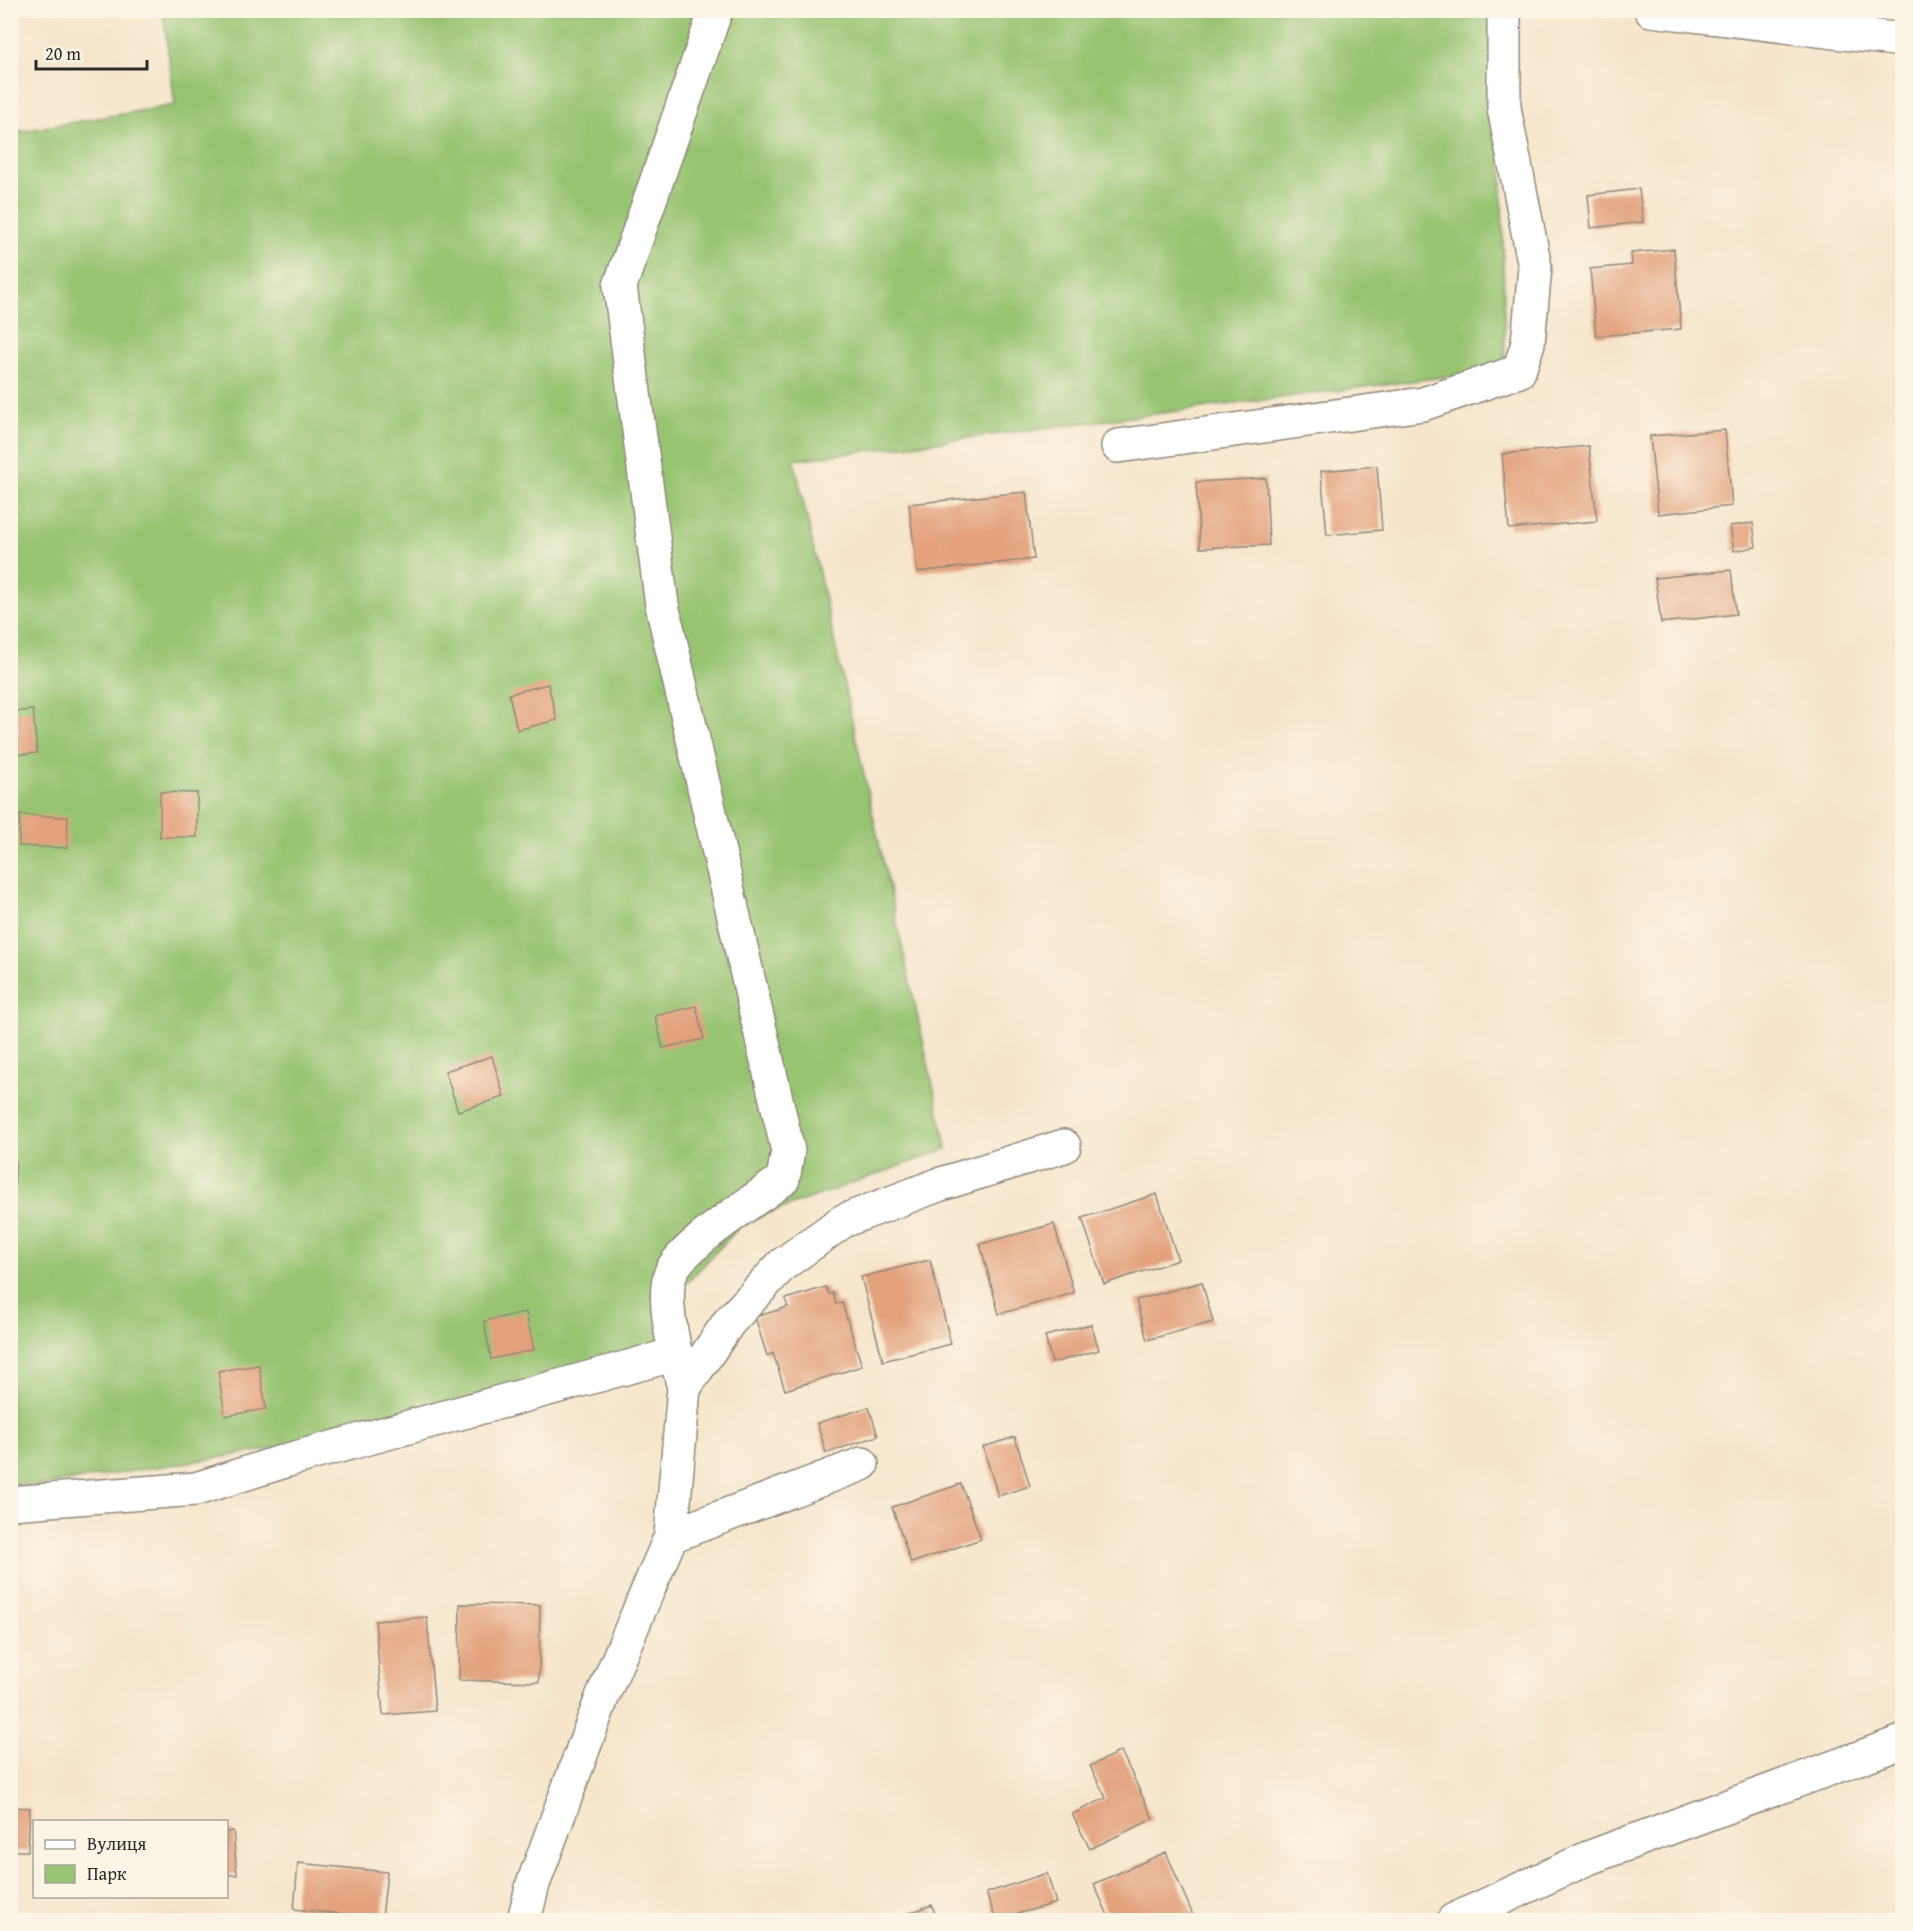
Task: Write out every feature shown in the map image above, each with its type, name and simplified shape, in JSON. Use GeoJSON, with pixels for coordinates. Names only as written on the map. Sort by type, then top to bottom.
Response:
{"type":"FeatureCollection","features":[{"type":"Feature","properties":{"kind":"street"},"geometry":{"type":"LineString","coordinates":[[524,1920],[533,1884],[603,1695],[671,1536],[684,1388],[667,1311],[672,1270],[696,1244],[783,1179],[788,1151],[662,605],[620,286],[716,10]]}},
{"type":"Feature","properties":{"kind":"street"},"geometry":{"type":"LineString","coordinates":[[1118,446],[1423,404],[1519,371],[1528,344],[1535,267],[1504,108],[1504,10]]}},
{"type":"Feature","properties":{"kind":"street"},"geometry":{"type":"LineString","coordinates":[[1651,10],[1902,40]]}},
{"type":"Feature","properties":{"kind":"street"},"geometry":{"type":"LineString","coordinates":[[684,1388],[729,1322],[782,1265],[843,1221],[938,1185],[1064,1146]]}},
{"type":"Feature","properties":{"kind":"street"},"geometry":{"type":"LineString","coordinates":[[10,1503],[196,1489],[288,1460],[676,1354]]}},
{"type":"Feature","properties":{"kind":"street"},"geometry":{"type":"LineString","coordinates":[[671,1536],[861,1464]]}},
{"type":"Feature","properties":{"kind":"street"},"geometry":{"type":"LineString","coordinates":[[1454,1920],[1588,1858],[1902,1742]]}},
{"type":"Feature","properties":{"kind":"green space"},"geometry":{"type":"Polygon","coordinates":[[[1307,10],[1352,15],[1373,10],[1499,11],[1505,369],[794,460],[947,1149],[744,1222],[684,1286],[687,1361],[407,1428],[36,1486],[11,1484],[11,133],[175,105],[163,11],[1307,10]]]}},
{"type":"Feature","properties":{"kind":"building"},"geometry":{"type":"Polygon","coordinates":[[[1639,189],[1643,222],[1591,228],[1588,195],[1639,189]]]}},
{"type":"Feature","properties":{"kind":"building"},"geometry":{"type":"Polygon","coordinates":[[[1674,249],[1681,329],[1596,336],[1590,269],[1632,265],[1631,253],[1674,249]]]}},
{"type":"Feature","properties":{"kind":"building"},"geometry":{"type":"Polygon","coordinates":[[[1725,430],[1732,506],[1658,514],[1650,436],[1725,430]]]}},
{"type":"Feature","properties":{"kind":"building"},"geometry":{"type":"Polygon","coordinates":[[[1589,446],[1597,521],[1509,529],[1502,454],[1589,446]]]}},
{"type":"Feature","properties":{"kind":"building"},"geometry":{"type":"Polygon","coordinates":[[[1377,466],[1382,530],[1327,535],[1321,471],[1377,466]]]}},
{"type":"Feature","properties":{"kind":"building"},"geometry":{"type":"Polygon","coordinates":[[[1266,478],[1269,545],[1200,548],[1196,482],[1266,478]]]}},
{"type":"Feature","properties":{"kind":"building"},"geometry":{"type":"Polygon","coordinates":[[[1026,492],[1034,559],[917,572],[909,504],[1026,492]]]}},
{"type":"Feature","properties":{"kind":"building"},"geometry":{"type":"Polygon","coordinates":[[[1753,523],[1756,547],[1734,551],[1730,526],[1753,523]]]}},
{"type":"Feature","properties":{"kind":"building"},"geometry":{"type":"Polygon","coordinates":[[[1731,570],[1736,614],[1661,623],[1655,578],[1731,570]]]}},
{"type":"Feature","properties":{"kind":"building"},"geometry":{"type":"Polygon","coordinates":[[[548,684],[557,720],[517,730],[509,694],[548,684]]]}},
{"type":"Feature","properties":{"kind":"building"},"geometry":{"type":"Polygon","coordinates":[[[33,710],[37,753],[10,755],[10,712],[33,710]]]}},
{"type":"Feature","properties":{"kind":"building"},"geometry":{"type":"Polygon","coordinates":[[[160,792],[197,793],[197,837],[160,837],[160,792]]]}},
{"type":"Feature","properties":{"kind":"building"},"geometry":{"type":"Polygon","coordinates":[[[20,815],[68,817],[67,848],[19,846],[20,815]]]}},
{"type":"Feature","properties":{"kind":"building"},"geometry":{"type":"Polygon","coordinates":[[[696,1006],[704,1039],[663,1048],[655,1016],[696,1006]]]}},
{"type":"Feature","properties":{"kind":"building"},"geometry":{"type":"Polygon","coordinates":[[[492,1056],[504,1097],[458,1111],[445,1071],[492,1056]]]}},
{"type":"Feature","properties":{"kind":"building"},"geometry":{"type":"Polygon","coordinates":[[[10,1161],[16,1161],[14,1189],[10,1189],[10,1161]]]}},
{"type":"Feature","properties":{"kind":"building"},"geometry":{"type":"Polygon","coordinates":[[[1157,1194],[1178,1260],[1104,1284],[1082,1218],[1157,1194]]]}},
{"type":"Feature","properties":{"kind":"building"},"geometry":{"type":"Polygon","coordinates":[[[1054,1224],[1074,1293],[999,1314],[980,1244],[1054,1224]]]}},
{"type":"Feature","properties":{"kind":"building"},"geometry":{"type":"Polygon","coordinates":[[[930,1260],[951,1344],[883,1361],[861,1277],[930,1260]]]}},
{"type":"Feature","properties":{"kind":"building"},"geometry":{"type":"Polygon","coordinates":[[[1202,1282],[1213,1322],[1147,1340],[1136,1300],[1202,1282]]]}},
{"type":"Feature","properties":{"kind":"building"},"geometry":{"type":"Polygon","coordinates":[[[826,1287],[829,1294],[833,1293],[836,1304],[842,1303],[862,1366],[785,1390],[773,1353],[767,1356],[755,1317],[788,1307],[785,1299],[826,1287]]]}},
{"type":"Feature","properties":{"kind":"building"},"geometry":{"type":"Polygon","coordinates":[[[526,1312],[534,1350],[491,1359],[484,1321],[526,1312]]]}},
{"type":"Feature","properties":{"kind":"building"},"geometry":{"type":"Polygon","coordinates":[[[1091,1324],[1099,1350],[1052,1363],[1045,1336],[1091,1324]]]}},
{"type":"Feature","properties":{"kind":"building"},"geometry":{"type":"Polygon","coordinates":[[[259,1365],[266,1409],[225,1416],[218,1371],[259,1365]]]}},
{"type":"Feature","properties":{"kind":"building"},"geometry":{"type":"Polygon","coordinates":[[[869,1407],[878,1436],[826,1453],[817,1423],[869,1407]]]}},
{"type":"Feature","properties":{"kind":"building"},"geometry":{"type":"Polygon","coordinates":[[[1015,1437],[1030,1486],[998,1496],[983,1447],[1015,1437]]]}},
{"type":"Feature","properties":{"kind":"building"},"geometry":{"type":"Polygon","coordinates":[[[961,1484],[981,1539],[911,1563],[892,1507],[961,1484]]]}},
{"type":"Feature","properties":{"kind":"building"},"geometry":{"type":"Polygon","coordinates":[[[460,1604],[540,1605],[539,1682],[459,1680],[460,1604]]]}},
{"type":"Feature","properties":{"kind":"building"},"geometry":{"type":"Polygon","coordinates":[[[427,1617],[435,1711],[383,1715],[375,1621],[427,1617]]]}},
{"type":"Feature","properties":{"kind":"building"},"geometry":{"type":"Polygon","coordinates":[[[1121,1751],[1153,1819],[1090,1849],[1072,1814],[1106,1798],[1090,1766],[1121,1751]]]}},
{"type":"Feature","properties":{"kind":"building"},"geometry":{"type":"Polygon","coordinates":[[[10,1807],[30,1808],[28,1851],[10,1851],[10,1807]]]}},
{"type":"Feature","properties":{"kind":"building"},"geometry":{"type":"Polygon","coordinates":[[[233,1831],[237,1875],[228,1875],[228,1832],[233,1831]]]}},
{"type":"Feature","properties":{"kind":"building"},"geometry":{"type":"Polygon","coordinates":[[[1166,1852],[1195,1920],[1110,1920],[1094,1884],[1166,1852]]]}},
{"type":"Feature","properties":{"kind":"building"},"geometry":{"type":"Polygon","coordinates":[[[298,1863],[387,1872],[382,1918],[294,1909],[298,1863]]]}},
{"type":"Feature","properties":{"kind":"building"},"geometry":{"type":"Polygon","coordinates":[[[1047,1873],[1056,1903],[996,1920],[986,1893],[1047,1873]]]}},
{"type":"Feature","properties":{"kind":"building"},"geometry":{"type":"Polygon","coordinates":[[[932,1905],[937,1920],[889,1920],[932,1905]]]}},
{"type":"Feature","properties":{"kind":"building"},"geometry":{"type":"Polygon","coordinates":[[[160,1917],[207,1919],[207,1920],[160,1920],[160,1917]]]}}]}
